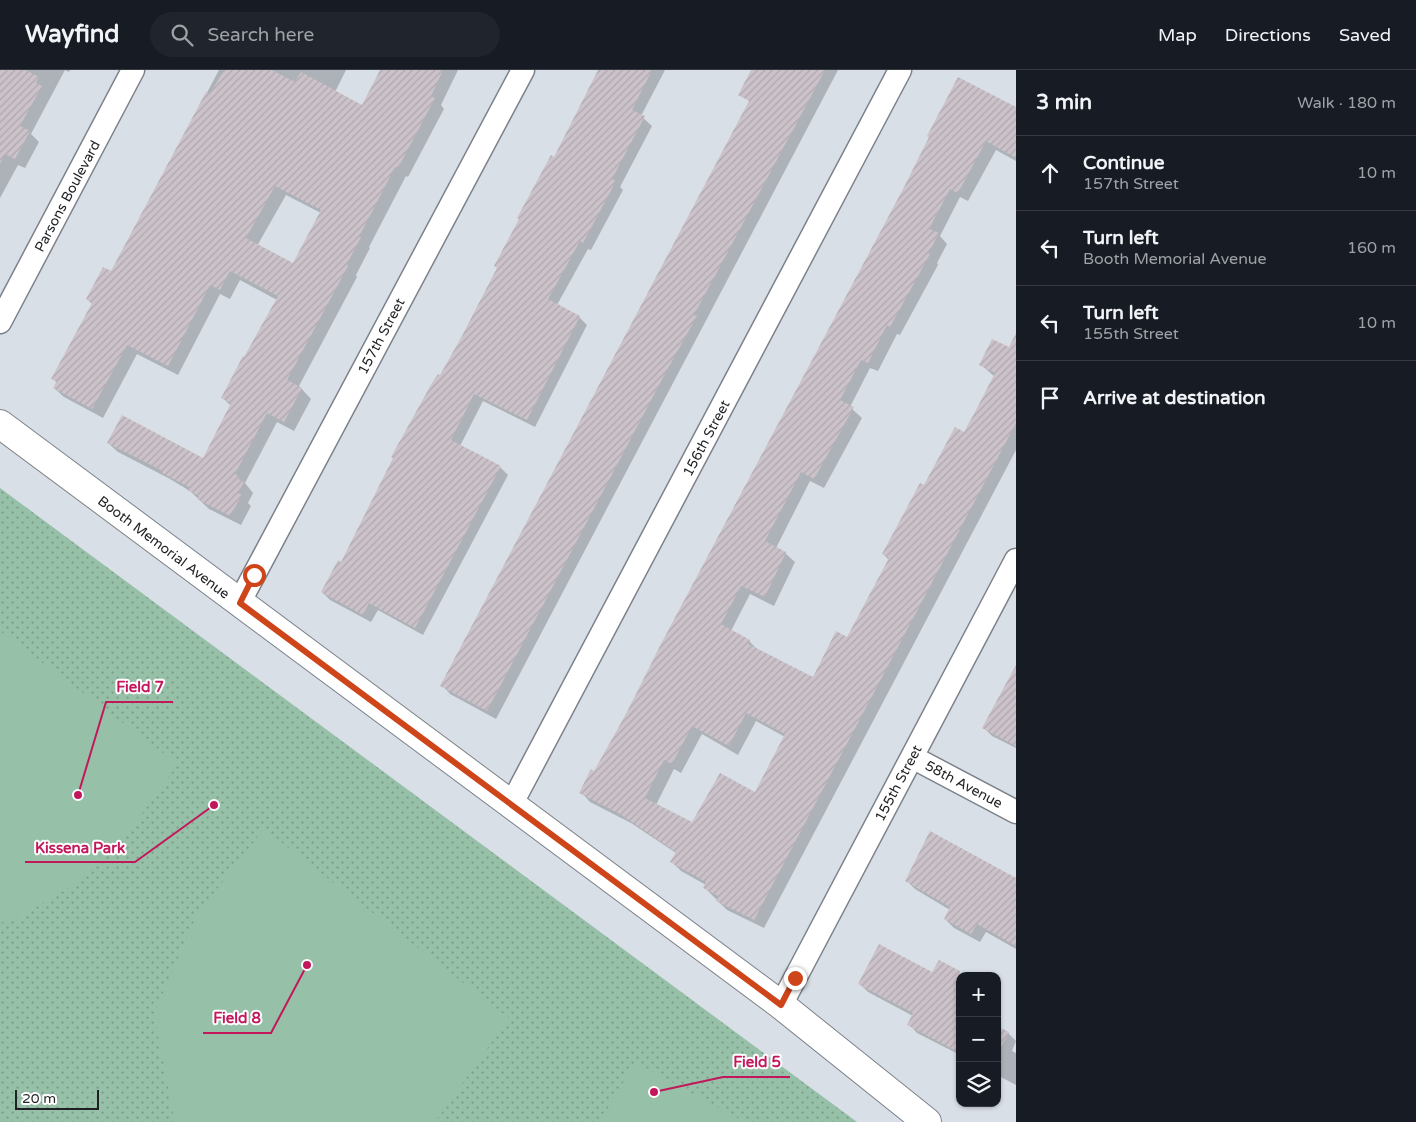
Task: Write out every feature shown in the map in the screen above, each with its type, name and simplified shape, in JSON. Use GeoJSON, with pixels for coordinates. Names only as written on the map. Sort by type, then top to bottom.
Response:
{"type":"FeatureCollection","features":[{"type":"Feature","properties":{"kind":"street","name":"Parsons Boulevard"},"geometry":{"type":"LineString","coordinates":[[0,322],[133,70]]}},
{"type":"Feature","properties":{"kind":"street","name":"157th Street"},"geometry":{"type":"LineString","coordinates":[[240,603],[523,70]]}},
{"type":"Feature","properties":{"kind":"street","name":"156th Street"},"geometry":{"type":"LineString","coordinates":[[512,805],[900,70]]}},
{"type":"Feature","properties":{"kind":"street","name":"Booth Memorial Avenue"},"geometry":{"type":"LineString","coordinates":[[0,424],[781,1005],[927,1122]]}},
{"type":"Feature","properties":{"kind":"street","name":"155th Street"},"geometry":{"type":"LineString","coordinates":[[781,1005],[1016,560]]}},
{"type":"Feature","properties":{"kind":"street","name":"58th Avenue"},"geometry":{"type":"LineString","coordinates":[[912,757],[1016,812]]}},
{"type":"Feature","properties":{"kind":"green space"},"geometry":{"type":"Polygon","coordinates":[[[0,488],[857,1122],[0,1122],[0,488]]]}},
{"type":"Feature","properties":{"kind":"green space"},"geometry":{"type":"Polygon","coordinates":[[[0,631],[178,764],[133,826],[88,876],[15,920],[0,923],[0,631]]]}},
{"type":"Feature","properties":{"kind":"green space"},"geometry":{"type":"Polygon","coordinates":[[[264,829],[509,1018],[435,1122],[176,1122],[174,1119],[154,1014],[196,916],[264,829]]]}},
{"type":"Feature","properties":{"kind":"green space"},"geometry":{"type":"Polygon","coordinates":[[[635,1062],[745,1122],[600,1122],[635,1062]]]}},
{"type":"Feature","properties":{"kind":"building"},"geometry":{"type":"Polygon","coordinates":[[[0,70],[25,70],[39,77],[36,83],[42,86],[20,126],[30,131],[15,159],[5,154],[0,164],[0,70]]]}},
{"type":"Feature","properties":{"kind":"building"},"geometry":{"type":"Polygon","coordinates":[[[224,70],[272,70],[295,82],[301,72],[362,105],[380,70],[443,70],[431,96],[435,98],[398,168],[395,167],[359,237],[361,237],[347,264],[348,266],[287,380],[302,388],[284,422],[267,413],[235,474],[240,477],[238,479],[244,482],[238,493],[242,495],[230,516],[197,499],[199,496],[187,490],[189,487],[162,473],[163,471],[107,443],[122,415],[203,458],[231,403],[221,398],[278,296],[230,271],[220,290],[210,285],[168,366],[127,345],[92,409],[53,388],[57,381],[51,379],[92,303],[86,299],[103,267],[111,271],[206,92],[210,94],[224,70]],[[275,186],[246,238],[293,263],[321,210],[275,186]]]}},
{"type":"Feature","properties":{"kind":"building"},"geometry":{"type":"Polygon","coordinates":[[[598,70],[652,70],[632,110],[645,116],[612,179],[616,181],[583,243],[580,241],[548,299],[580,316],[527,420],[474,394],[451,440],[501,466],[415,628],[369,603],[363,615],[321,592],[338,560],[341,562],[393,458],[391,457],[432,383],[438,374],[440,375],[462,336],[497,268],[494,266],[519,219],[517,218],[551,155],[554,157],[598,70]]]}},
{"type":"Feature","properties":{"kind":"building"},"geometry":{"type":"Polygon","coordinates":[[[751,70],[825,70],[694,315],[697,316],[487,711],[440,686],[749,101],[738,95],[751,70]]]}},
{"type":"Feature","properties":{"kind":"building"},"geometry":{"type":"Polygon","coordinates":[[[958,77],[1016,107],[1016,158],[986,141],[958,193],[950,189],[929,229],[939,233],[928,254],[930,254],[890,327],[887,325],[868,363],[861,360],[840,400],[854,407],[814,479],[801,472],[765,541],[786,552],[765,597],[741,586],[721,624],[750,640],[748,644],[813,677],[836,631],[847,637],[889,558],[882,554],[920,483],[924,485],[955,427],[964,432],[975,412],[995,373],[979,365],[992,339],[1009,347],[1016,333],[1016,423],[754,920],[716,901],[718,896],[703,888],[706,882],[670,862],[676,852],[620,814],[579,793],[591,769],[594,771],[626,714],[662,642],[902,191],[929,137],[927,136],[958,77]],[[746,713],[729,746],[692,726],[672,764],[664,760],[645,798],[692,822],[720,773],[755,792],[785,734],[746,713]]]}},
{"type":"Feature","properties":{"kind":"building"},"geometry":{"type":"Polygon","coordinates":[[[1016,665],[1016,746],[982,728],[1016,665]]]}},
{"type":"Feature","properties":{"kind":"building"},"geometry":{"type":"Polygon","coordinates":[[[930,831],[1016,878],[1016,946],[977,924],[971,934],[944,919],[950,907],[905,881],[930,831]]]}},
{"type":"Feature","properties":{"kind":"building"},"geometry":{"type":"Polygon","coordinates":[[[879,944],[932,972],[939,960],[960,971],[956,972],[956,1051],[907,1025],[913,1013],[858,984],[879,944]]]}},
{"type":"Feature","properties":{"kind":"building"},"geometry":{"type":"Polygon","coordinates":[[[1001,1028],[1009,1032],[1001,1047],[1001,1028]]]}},
{"type":"Feature","properties":{"kind":"place","name":"Field 7"},"geometry":{"type":"Point","coordinates":[78,795]}},
{"type":"Feature","properties":{"kind":"place","name":"Kissena Park"},"geometry":{"type":"Point","coordinates":[214,805]}},
{"type":"Feature","properties":{"kind":"place","name":"Field 8"},"geometry":{"type":"Point","coordinates":[307,965]}},
{"type":"Feature","properties":{"kind":"place","name":"Field 5"},"geometry":{"type":"Point","coordinates":[654,1092]}},
{"type":"Feature","properties":{"kind":"route"},"geometry":{"type":"LineString","coordinates":[[254,575],[240,603],[781,1005],[795,978]]}}]}
